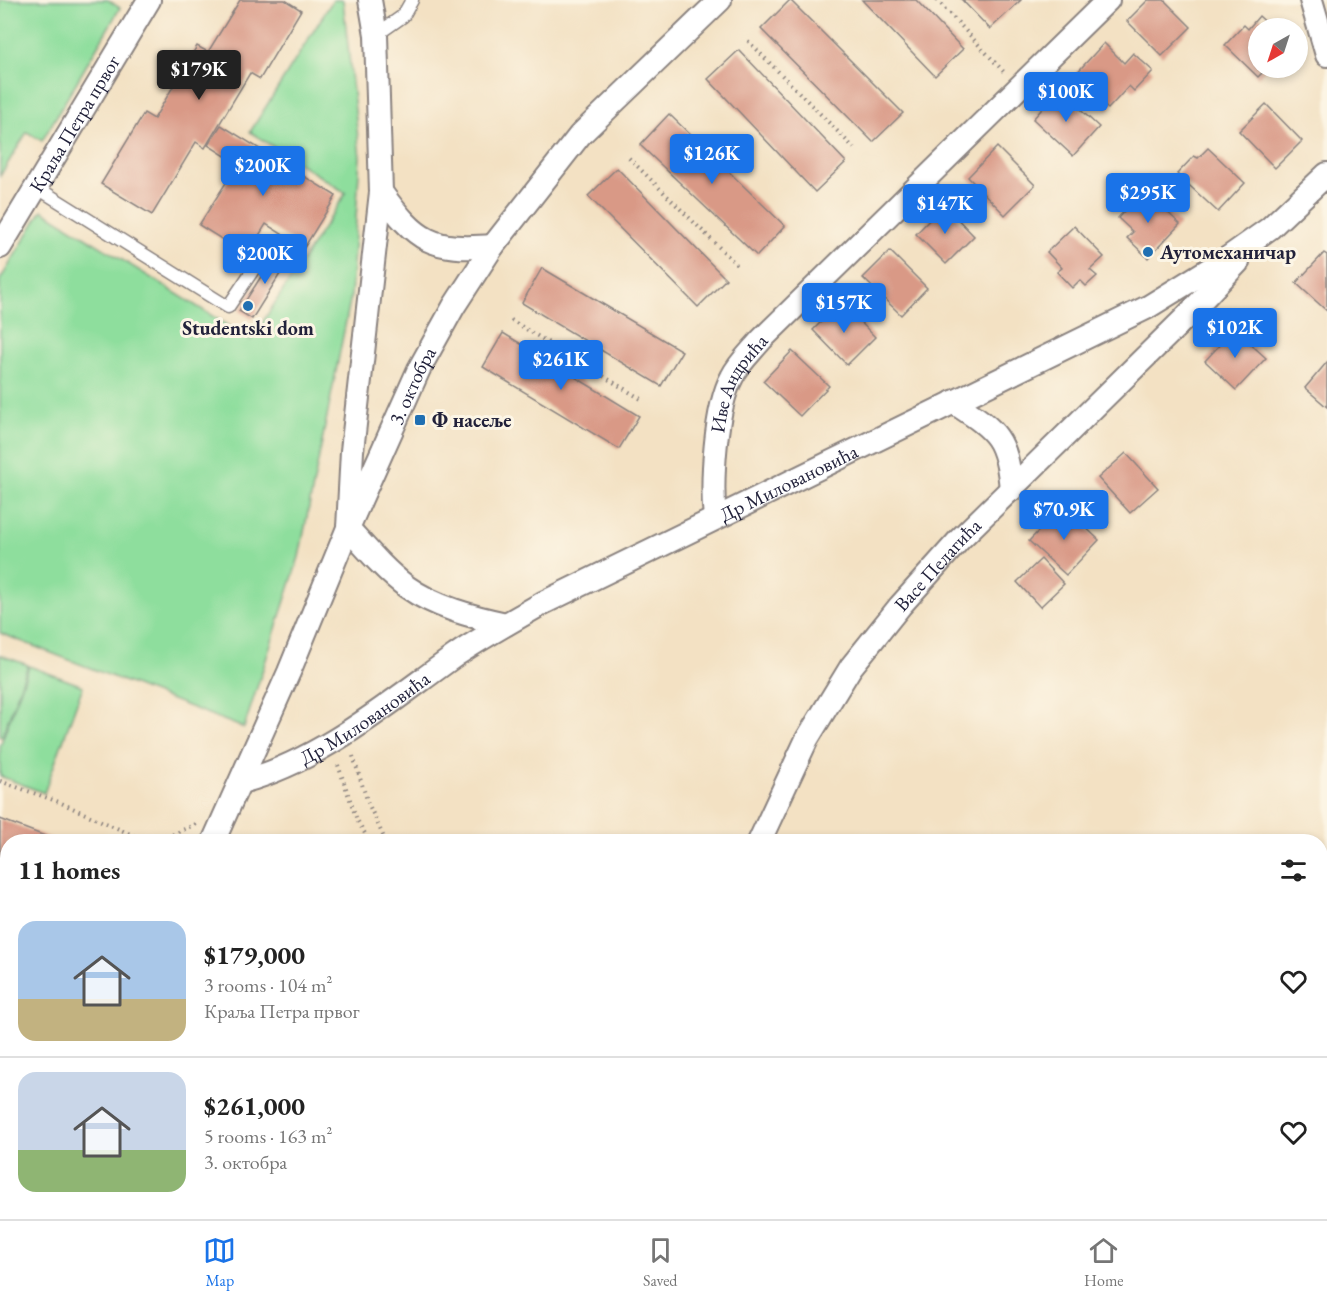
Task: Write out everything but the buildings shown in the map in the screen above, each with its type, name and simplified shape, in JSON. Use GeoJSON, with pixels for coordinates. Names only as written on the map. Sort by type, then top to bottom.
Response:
{"type":"FeatureCollection","features":[{"type":"Feature","properties":{"kind":"street","name":"Краља Петра првог"},"geometry":{"type":"LineString","coordinates":[[0,247],[149,0]]}},
{"type":"Feature","properties":{"kind":"street"},"geometry":{"type":"LineString","coordinates":[[370,0],[376,35],[381,192],[352,451],[348,528],[408,588],[472,617],[506,624]]}},
{"type":"Feature","properties":{"kind":"street","name":"3. октобра"},"geometry":{"type":"LineString","coordinates":[[217,834],[419,369],[454,306],[493,246],[580,135],[720,0]]}},
{"type":"Feature","properties":{"kind":"street","name":"Иве Андрића"},"geometry":{"type":"LineString","coordinates":[[715,518],[712,489],[722,411],[727,387],[733,375],[761,340],[1108,0]]}},
{"type":"Feature","properties":{"kind":"street"},"geometry":{"type":"LineString","coordinates":[[1311,0],[1327,55]]}},
{"type":"Feature","properties":{"kind":"street","name":"Др Миловановића"},"geometry":{"type":"LineString","coordinates":[[241,782],[272,774],[339,737],[459,653],[506,624],[611,568],[1148,307],[1229,257],[1270,228],[1327,174]]}},
{"type":"Feature","properties":{"kind":"street"},"geometry":{"type":"LineString","coordinates":[[381,192],[399,217],[416,233],[441,247],[493,246]]}},
{"type":"Feature","properties":{"kind":"street","name":"Васе Пелагића"},"geometry":{"type":"LineString","coordinates":[[763,834],[807,739],[851,667],[960,539],[1183,321],[1270,228]]}},
{"type":"Feature","properties":{"kind":"street"},"geometry":{"type":"LineString","coordinates":[[952,402],[995,432],[1009,463],[1011,490]]}},
{"type":"Feature","properties":{"kind":"lane"},"geometry":{"type":"LineString","coordinates":[[376,35],[403,16],[412,0]]}},
{"type":"Feature","properties":{"kind":"lane"},"geometry":{"type":"LineString","coordinates":[[36,187],[228,307],[263,255]]}},
{"type":"Feature","properties":{"kind":"path"},"geometry":{"type":"LineString","coordinates":[[937,0],[1018,88]]}},
{"type":"Feature","properties":{"kind":"path"},"geometry":{"type":"LineString","coordinates":[[748,40],[854,148]]}},
{"type":"Feature","properties":{"kind":"path"},"geometry":{"type":"LineString","coordinates":[[629,158],[738,266]]}},
{"type":"Feature","properties":{"kind":"path"},"geometry":{"type":"LineString","coordinates":[[511,320],[641,399]]}},
{"type":"Feature","properties":{"kind":"path"},"geometry":{"type":"LineString","coordinates":[[339,737],[357,820],[365,834]]}},
{"type":"Feature","properties":{"kind":"path"},"geometry":{"type":"LineString","coordinates":[[339,737],[357,772],[383,834]]}},
{"type":"Feature","properties":{"kind":"path"},"geometry":{"type":"LineString","coordinates":[[0,781],[59,802],[130,834]]}},
{"type":"Feature","properties":{"kind":"path"},"geometry":{"type":"LineString","coordinates":[[174,834],[194,825]]}},
{"type":"Feature","properties":{"kind":"green space"},"geometry":{"type":"Polygon","coordinates":[[[0,0],[108,0],[120,8],[42,141],[27,132],[0,176],[0,0]]]}},
{"type":"Feature","properties":{"kind":"green space"},"geometry":{"type":"Polygon","coordinates":[[[333,0],[343,0],[360,157],[351,296],[299,557],[244,728],[0,633],[0,280],[42,210],[251,340],[346,193],[250,132],[333,0]]]}},
{"type":"Feature","properties":{"kind":"green space"},"geometry":{"type":"Polygon","coordinates":[[[0,655],[28,665],[2,737],[0,736],[0,655]]]}},
{"type":"Feature","properties":{"kind":"green space"},"geometry":{"type":"Polygon","coordinates":[[[29,666],[83,686],[44,793],[0,776],[0,746],[29,666]]]}},
{"type":"Feature","properties":{"kind":"place","name":"Аутомеханичар"},"geometry":{"type":"Point","coordinates":[1148,252]}},
{"type":"Feature","properties":{"kind":"place","name":"Studentski dom"},"geometry":{"type":"Point","coordinates":[248,306]}},
{"type":"Feature","properties":{"kind":"place","name":"Ф насеље"},"geometry":{"type":"Point","coordinates":[420,420]}}]}
